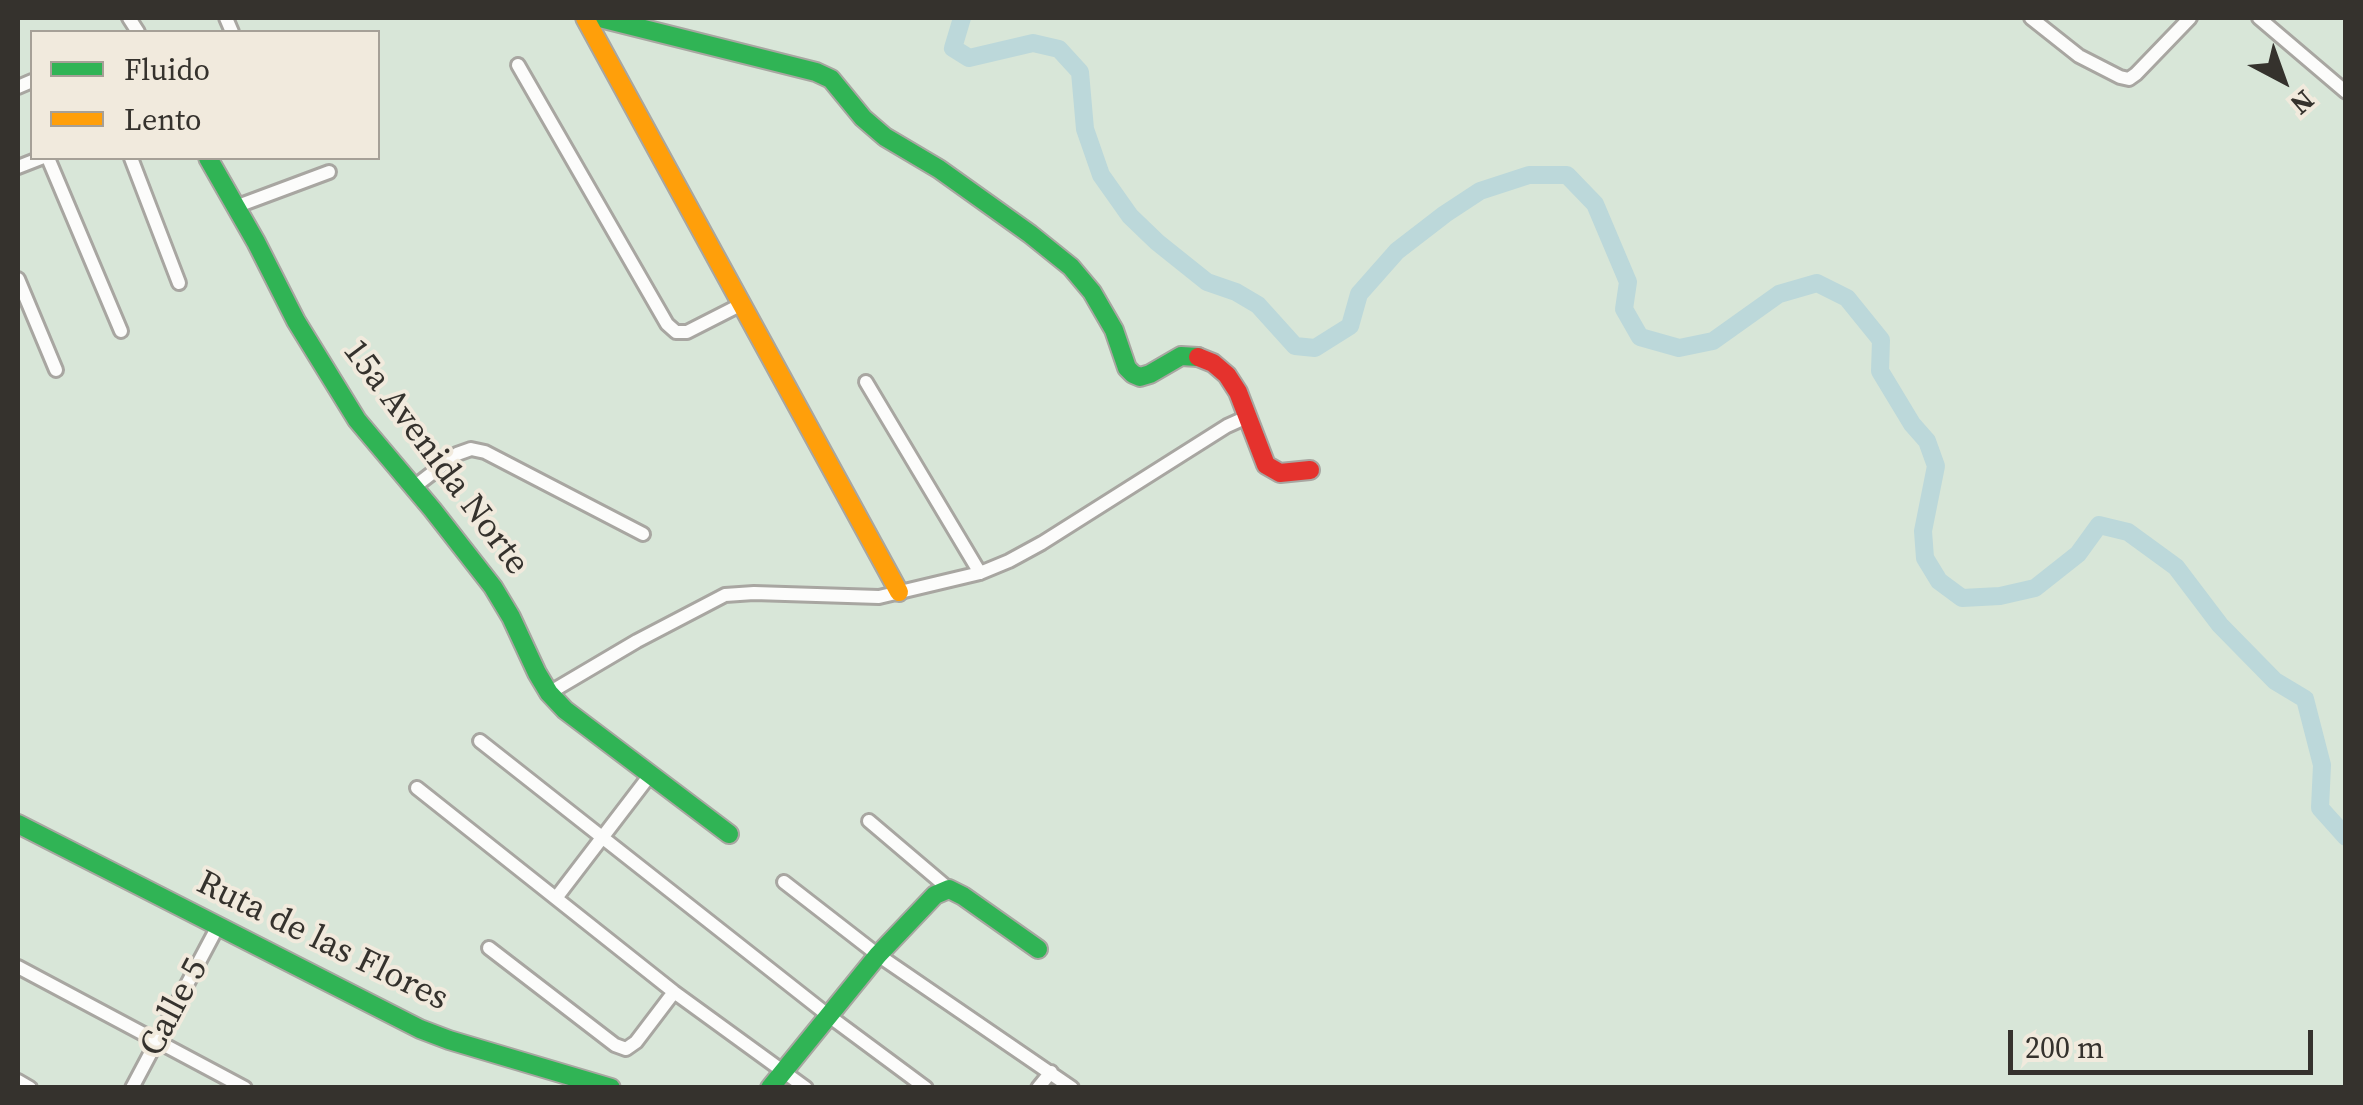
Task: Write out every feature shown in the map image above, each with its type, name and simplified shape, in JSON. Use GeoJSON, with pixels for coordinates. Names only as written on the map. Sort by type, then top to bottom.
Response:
{"type":"FeatureCollection","features":[{"type":"Feature","properties":{"kind":"street"},"geometry":{"type":"LineString","coordinates":[[585,18],[900,592]]}},
{"type":"Feature","properties":{"kind":"street"},"geometry":{"type":"LineString","coordinates":[[600,18],[816,72],[830,79],[885,137],[939,168],[1071,268],[1092,292],[1133,374],[1150,374],[1181,356],[1213,363],[1227,374],[1238,392],[1262,458],[1272,471],[1280,474],[1310,470]]}},
{"type":"Feature","properties":{"kind":"street"},"geometry":{"type":"LineString","coordinates":[[2031,18],[2079,56],[2128,79],[2190,18]]}},
{"type":"Feature","properties":{"kind":"street"},"geometry":{"type":"LineString","coordinates":[[2259,18],[2346,92]]}},
{"type":"Feature","properties":{"kind":"street"},"geometry":{"type":"LineString","coordinates":[[518,65],[667,324],[676,332],[687,332],[742,304]]}},
{"type":"Feature","properties":{"kind":"street"},"geometry":{"type":"LineString","coordinates":[[49,160],[120,331]]}},
{"type":"Feature","properties":{"kind":"street"},"geometry":{"type":"LineString","coordinates":[[132,160],[179,283]]}},
{"type":"Feature","properties":{"kind":"street","name":"15a Avenida Norte"},"geometry":{"type":"LineString","coordinates":[[209,160],[296,322],[357,420],[493,587],[549,693]]}},
{"type":"Feature","properties":{"kind":"street"},"geometry":{"type":"LineString","coordinates":[[235,206],[329,172]]}},
{"type":"Feature","properties":{"kind":"street"},"geometry":{"type":"LineString","coordinates":[[18,279],[56,370]]}},
{"type":"Feature","properties":{"kind":"street"},"geometry":{"type":"LineString","coordinates":[[866,382],[980,573]]}},
{"type":"Feature","properties":{"kind":"street"},"geometry":{"type":"LineString","coordinates":[[729,834],[565,710],[549,693],[636,641],[725,595],[879,596],[980,573],[1042,543],[1246,417]]}},
{"type":"Feature","properties":{"kind":"street"},"geometry":{"type":"LineString","coordinates":[[414,488],[457,454],[471,449],[485,452],[643,534]]}},
{"type":"Feature","properties":{"kind":"street"},"geometry":{"type":"LineString","coordinates":[[480,741],[926,1088]]}},
{"type":"Feature","properties":{"kind":"street"},"geometry":{"type":"LineString","coordinates":[[556,898],[650,774]]}},
{"type":"Feature","properties":{"kind":"street"},"geometry":{"type":"LineString","coordinates":[[417,788],[674,992],[806,1088]]}},
{"type":"Feature","properties":{"kind":"street"},"geometry":{"type":"LineString","coordinates":[[869,821],[949,889],[1038,949]]}},
{"type":"Feature","properties":{"kind":"street","name":"Ruta de las Flores"},"geometry":{"type":"LineString","coordinates":[[18,824],[420,1029],[611,1088]]}},
{"type":"Feature","properties":{"kind":"street"},"geometry":{"type":"LineString","coordinates":[[784,882],[878,955],[1072,1088]]}},
{"type":"Feature","properties":{"kind":"street"},"geometry":{"type":"LineString","coordinates":[[770,1088],[878,955],[934,895],[949,889]]}},
{"type":"Feature","properties":{"kind":"street","name":"Calle 5"},"geometry":{"type":"LineString","coordinates":[[132,1088],[217,928]]}},
{"type":"Feature","properties":{"kind":"street"},"geometry":{"type":"LineString","coordinates":[[488,948],[615,1045],[626,1049],[636,1042],[674,992]]}},
{"type":"Feature","properties":{"kind":"street"},"geometry":{"type":"LineString","coordinates":[[18,967],[245,1088]]}},
{"type":"Feature","properties":{"kind":"street"},"geometry":{"type":"LineString","coordinates":[[1038,1088],[1051,1072]]}},
{"type":"Feature","properties":{"kind":"street"},"geometry":{"type":"LineString","coordinates":[[18,1081],[30,1088]]}},
{"type":"Feature","properties":{"kind":"green space"},"geometry":{"type":"Polygon","coordinates":[[[18,18],[2345,18],[2345,1087],[18,1087],[18,18]]]}},
{"type":"Feature","properties":{"kind":"waterway"},"geometry":{"type":"LineString","coordinates":[[962,18],[953,48],[969,58],[1033,43],[1059,49],[1080,72],[1085,129],[1101,175],[1130,216],[1207,282],[1258,305],[1295,346],[1315,348],[1350,326],[1359,294],[1397,251],[1445,214],[1480,191],[1529,175],[1567,175],[1595,204],[1628,282],[1624,309],[1640,337],[1679,348],[1713,341],[1779,294],[1817,283],[1847,298],[1881,340],[1880,371],[1927,441],[1936,466],[1923,531],[1925,558],[1939,581],[1962,598],[2000,596],[2035,588],[2078,554],[2099,525],[2128,532],[2176,567],[2220,625],[2275,681],[2305,699],[2322,765],[2320,808],[2346,837]]}},
{"type":"Feature","properties":{"kind":"traffic: fast"},"geometry":{"type":"LineString","coordinates":[[600,18],[831,79],[863,118],[885,137],[939,169],[1071,267],[1092,292],[1133,374],[1150,374],[1181,356],[1198,357]]}},
{"type":"Feature","properties":{"kind":"traffic: fast"},"geometry":{"type":"LineString","coordinates":[[209,160],[296,321],[357,420],[493,587],[549,693],[565,710],[729,834]]}},
{"type":"Feature","properties":{"kind":"traffic: fast"},"geometry":{"type":"LineString","coordinates":[[18,824],[420,1029],[611,1088]]}},
{"type":"Feature","properties":{"kind":"traffic: fast"},"geometry":{"type":"LineString","coordinates":[[770,1088],[878,955],[935,895],[949,889],[963,896],[1038,949]]}},
{"type":"Feature","properties":{"kind":"traffic: slow"},"geometry":{"type":"LineString","coordinates":[[585,18],[899,592]]}},
{"type":"Feature","properties":{"kind":"traffic: jam"},"geometry":{"type":"LineString","coordinates":[[1198,357],[1227,375],[1238,392],[1266,465],[1280,473],[1310,470]]}}]}
